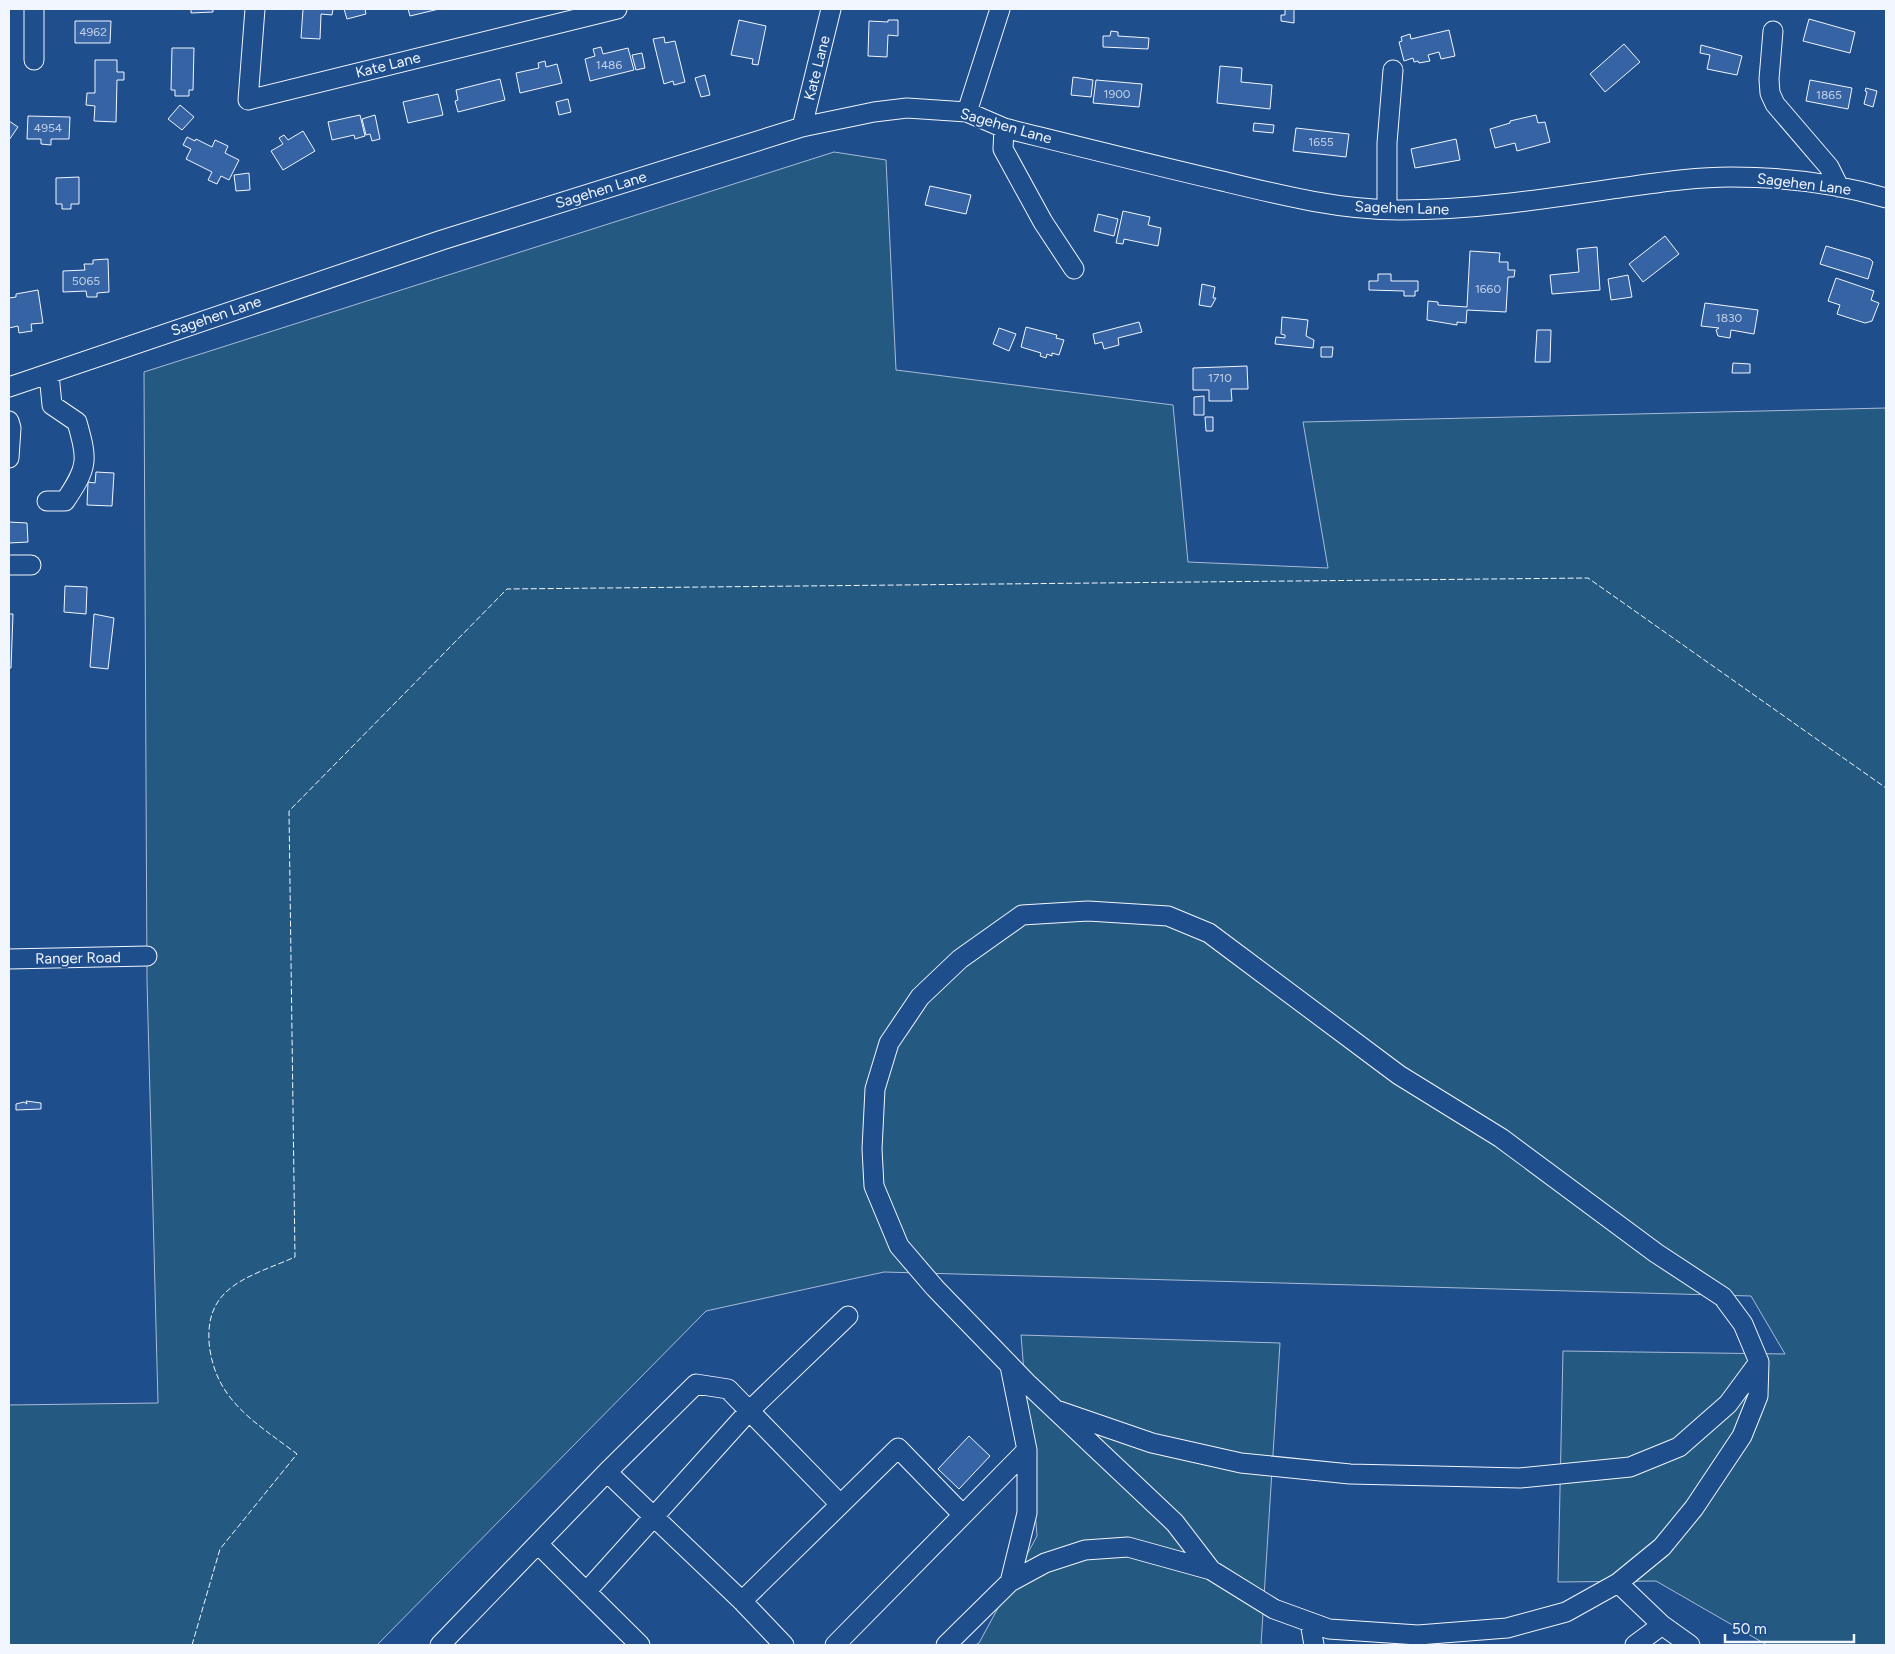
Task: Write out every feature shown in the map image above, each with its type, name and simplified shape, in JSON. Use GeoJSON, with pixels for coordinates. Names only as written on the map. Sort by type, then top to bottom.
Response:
{"type":"FeatureCollection","features":[{"type":"Feature","properties":{"kind":"street"},"geometry":{"type":"LineString","coordinates":[[34,9],[34,60]]}},
{"type":"Feature","properties":{"kind":"street","name":"Kate Lane"},"geometry":{"type":"LineString","coordinates":[[255,9],[248,100],[617,9]]}},
{"type":"Feature","properties":{"kind":"street","name":"Kate Lane"},"geometry":{"type":"LineString","coordinates":[[802,127],[831,9]]}},
{"type":"Feature","properties":{"kind":"street"},"geometry":{"type":"LineString","coordinates":[[967,112],[1000,9]]}},
{"type":"Feature","properties":{"kind":"street"},"geometry":{"type":"LineString","coordinates":[[1774,30],[1770,93],[1775,104],[1829,167],[1839,187]]}},
{"type":"Feature","properties":{"kind":"street"},"geometry":{"type":"LineString","coordinates":[[1387,210],[1387,143],[1392,70]]}},
{"type":"Feature","properties":{"kind":"street","name":"Sagehen Lane"},"geometry":{"type":"LineString","coordinates":[[9,387],[442,240],[802,127],[864,114],[907,108],[967,112],[1004,128],[1273,193],[1350,206],[1387,210],[1447,210],[1684,180],[1730,177],[1781,179],[1839,187],[1886,198]]}},
{"type":"Feature","properties":{"kind":"street"},"geometry":{"type":"LineString","coordinates":[[1004,128],[1003,149],[1043,222],[1074,269]]}},
{"type":"Feature","properties":{"kind":"street"},"geometry":{"type":"LineString","coordinates":[[47,501],[65,501],[80,479],[86,453],[77,422],[52,405],[49,374]]}},
{"type":"Feature","properties":{"kind":"street"},"geometry":{"type":"LineString","coordinates":[[9,421],[11,428],[9,458]]}},
{"type":"Feature","properties":{"kind":"street"},"geometry":{"type":"LineString","coordinates":[[9,565],[31,565]]}},
{"type":"Feature","properties":{"kind":"street"},"geometry":{"type":"LineString","coordinates":[[946,1645],[1010,1582],[1045,1563],[1085,1550],[1128,1547],[1211,1570],[1274,1609],[1329,1628],[1418,1635],[1507,1628],[1566,1612],[1618,1583],[1662,1547],[1694,1508],[1742,1436],[1758,1396],[1759,1362],[1743,1324],[1723,1297],[1656,1253],[1501,1138],[1399,1075],[1209,933],[1168,916],[1088,911],[1022,915],[960,960],[920,997],[889,1043],[876,1089],[872,1149],[874,1186],[899,1246],[935,1288],[1010,1366],[1175,1523],[1211,1570]]}},
{"type":"Feature","properties":{"kind":"street","name":"Ranger Road"},"geometry":{"type":"LineString","coordinates":[[9,959],[147,956]]}},
{"type":"Feature","properties":{"kind":"street"},"geometry":{"type":"LineString","coordinates":[[586,1592],[749,1411],[848,1316]]}},
{"type":"Feature","properties":{"kind":"street"},"geometry":{"type":"LineString","coordinates":[[1054,1409],[1152,1443],[1241,1463],[1350,1474],[1520,1478],[1630,1467],[1680,1447],[1728,1404],[1759,1362]]}},
{"type":"Feature","properties":{"kind":"street"},"geometry":{"type":"LineString","coordinates":[[1010,1366],[1027,1450],[1027,1513],[1010,1582]]}},
{"type":"Feature","properties":{"kind":"street"},"geometry":{"type":"LineString","coordinates":[[440,1645],[607,1472],[696,1384],[728,1389],[840,1504]]}},
{"type":"Feature","properties":{"kind":"street"},"geometry":{"type":"LineString","coordinates":[[742,1600],[898,1448],[963,1515]]}},
{"type":"Feature","properties":{"kind":"street"},"geometry":{"type":"LineString","coordinates":[[835,1645],[1027,1450]]}},
{"type":"Feature","properties":{"kind":"street"},"geometry":{"type":"LineString","coordinates":[[607,1472],[742,1600],[782,1645]]}},
{"type":"Feature","properties":{"kind":"street"},"geometry":{"type":"LineString","coordinates":[[538,1544],[640,1645]]}},
{"type":"Feature","properties":{"kind":"street"},"geometry":{"type":"LineString","coordinates":[[1618,1583],[1662,1625],[1690,1645]]}},
{"type":"Feature","properties":{"kind":"street"},"geometry":{"type":"LineString","coordinates":[[1310,1622],[1314,1645]]}},
{"type":"Feature","properties":{"kind":"street"},"geometry":{"type":"LineString","coordinates":[[1635,1645],[1662,1625]]}},
{"type":"Feature","properties":{"kind":"shaded area"},"geometry":{"type":"Polygon","coordinates":[[[834,152],[886,160],[896,370],[1173,405],[1188,562],[1328,568],[1303,422],[1886,408],[1886,1645],[1767,1645],[1656,1581],[1558,1582],[1563,1351],[1785,1354],[1751,1296],[884,1272],[706,1311],[377,1645],[9,1645],[9,1405],[158,1403],[147,980],[144,372],[834,152]]]}},
{"type":"Feature","properties":{"kind":"shaded area"},"geometry":{"type":"Polygon","coordinates":[[[1021,1335],[1280,1343],[1261,1645],[975,1645],[979,1643],[1037,1536],[1021,1335]]]}},
{"type":"Feature","properties":{"kind":"building"},"geometry":{"type":"Polygon","coordinates":[[[191,9],[213,9],[213,12],[191,13],[191,9]]]}},
{"type":"Feature","properties":{"kind":"building"},"geometry":{"type":"Polygon","coordinates":[[[303,9],[333,9],[332,15],[321,14],[320,39],[301,38],[303,9]]]}},
{"type":"Feature","properties":{"kind":"building"},"geometry":{"type":"Polygon","coordinates":[[[344,9],[365,9],[366,14],[347,19],[344,9]]]}},
{"type":"Feature","properties":{"kind":"building"},"geometry":{"type":"Polygon","coordinates":[[[408,9],[439,9],[410,16],[408,9]]]}},
{"type":"Feature","properties":{"kind":"building"},"geometry":{"type":"Polygon","coordinates":[[[1285,9],[1294,9],[1294,23],[1281,21],[1281,15],[1285,15],[1285,9]]]}},
{"type":"Feature","properties":{"kind":"building"},"geometry":{"type":"Polygon","coordinates":[[[1809,19],[1855,32],[1850,53],[1803,41],[1809,19]]]}},
{"type":"Feature","properties":{"kind":"building"},"geometry":{"type":"Polygon","coordinates":[[[739,20],[766,26],[758,65],[752,64],[753,59],[731,55],[739,20]]]}},
{"type":"Feature","properties":{"kind":"building"},"geometry":{"type":"Polygon","coordinates":[[[888,20],[898,20],[898,36],[888,35],[887,57],[868,56],[869,21],[888,22],[888,20]]]}},
{"type":"Feature","properties":{"kind":"building"},"geometry":{"type":"Polygon","coordinates":[[[75,21],[111,21],[110,43],[75,43],[75,21]]]}},
{"type":"Feature","properties":{"kind":"building"},"geometry":{"type":"Polygon","coordinates":[[[1449,30],[1455,56],[1441,59],[1439,52],[1428,55],[1430,61],[1419,63],[1418,61],[1414,62],[1413,58],[1404,61],[1399,42],[1402,41],[1401,37],[1410,34],[1411,39],[1449,30]]]}},
{"type":"Feature","properties":{"kind":"building"},"geometry":{"type":"Polygon","coordinates":[[[1111,31],[1118,32],[1118,36],[1149,38],[1148,49],[1103,47],[1103,36],[1110,36],[1111,31]]]}},
{"type":"Feature","properties":{"kind":"building"},"geometry":{"type":"Polygon","coordinates":[[[664,37],[665,43],[675,41],[685,82],[674,85],[673,81],[664,84],[653,39],[664,37]]]}},
{"type":"Feature","properties":{"kind":"building"},"geometry":{"type":"Polygon","coordinates":[[[1624,44],[1640,62],[1605,92],[1590,74],[1624,44]]]}},
{"type":"Feature","properties":{"kind":"building"},"geometry":{"type":"Polygon","coordinates":[[[1701,45],[1742,56],[1737,75],[1707,69],[1710,55],[1700,53],[1701,45]]]}},
{"type":"Feature","properties":{"kind":"building"},"geometry":{"type":"Polygon","coordinates":[[[601,47],[603,54],[628,48],[634,70],[590,81],[585,59],[595,56],[593,49],[601,47]]]}},
{"type":"Feature","properties":{"kind":"building"},"geometry":{"type":"Polygon","coordinates":[[[172,48],[194,48],[193,90],[189,90],[189,96],[175,96],[175,90],[171,90],[172,48]]]}},
{"type":"Feature","properties":{"kind":"building"},"geometry":{"type":"Polygon","coordinates":[[[642,53],[645,68],[636,70],[632,55],[642,53]]]}},
{"type":"Feature","properties":{"kind":"building"},"geometry":{"type":"Polygon","coordinates":[[[95,60],[117,60],[117,72],[124,72],[124,80],[117,80],[116,122],[94,121],[95,106],[86,105],[87,93],[95,93],[95,60]]]}},
{"type":"Feature","properties":{"kind":"building"},"geometry":{"type":"Polygon","coordinates":[[[545,61],[546,67],[557,64],[562,83],[520,93],[516,73],[539,68],[538,63],[545,61]]]}},
{"type":"Feature","properties":{"kind":"building"},"geometry":{"type":"Polygon","coordinates":[[[1220,66],[1242,68],[1241,82],[1272,85],[1270,109],[1217,103],[1220,66]]]}},
{"type":"Feature","properties":{"kind":"building"},"geometry":{"type":"Polygon","coordinates":[[[705,75],[710,95],[701,97],[695,78],[705,75]]]}},
{"type":"Feature","properties":{"kind":"building"},"geometry":{"type":"Polygon","coordinates":[[[1073,77],[1093,80],[1091,97],[1071,95],[1073,77]]]}},
{"type":"Feature","properties":{"kind":"building"},"geometry":{"type":"Polygon","coordinates":[[[500,79],[505,100],[458,112],[455,101],[458,100],[456,90],[500,79]]]}},
{"type":"Feature","properties":{"kind":"building"},"geometry":{"type":"Polygon","coordinates":[[[1096,80],[1142,84],[1139,107],[1093,103],[1096,80]]]}},
{"type":"Feature","properties":{"kind":"building"},"geometry":{"type":"Polygon","coordinates":[[[1810,80],[1852,88],[1848,109],[1806,101],[1810,80]]]}},
{"type":"Feature","properties":{"kind":"building"},"geometry":{"type":"Polygon","coordinates":[[[1866,88],[1877,91],[1873,107],[1864,104],[1866,88]]]}},
{"type":"Feature","properties":{"kind":"building"},"geometry":{"type":"Polygon","coordinates":[[[438,94],[443,115],[408,123],[403,102],[438,94]]]}},
{"type":"Feature","properties":{"kind":"building"},"geometry":{"type":"Polygon","coordinates":[[[568,99],[571,112],[559,115],[556,102],[568,99]]]}},
{"type":"Feature","properties":{"kind":"building"},"geometry":{"type":"Polygon","coordinates":[[[180,105],[194,117],[182,130],[168,119],[180,105]]]}},
{"type":"Feature","properties":{"kind":"building"},"geometry":{"type":"Polygon","coordinates":[[[360,115],[365,136],[355,139],[354,135],[332,140],[328,122],[360,115]]]}},
{"type":"Feature","properties":{"kind":"building"},"geometry":{"type":"Polygon","coordinates":[[[375,115],[380,139],[372,141],[370,134],[366,135],[362,119],[375,115]]]}},
{"type":"Feature","properties":{"kind":"building"},"geometry":{"type":"Polygon","coordinates":[[[1536,115],[1538,123],[1545,122],[1550,142],[1517,151],[1515,143],[1495,148],[1490,129],[1510,123],[1510,121],[1536,115]]]}},
{"type":"Feature","properties":{"kind":"building"},"geometry":{"type":"Polygon","coordinates":[[[28,116],[70,117],[69,139],[51,139],[51,145],[41,144],[41,139],[27,139],[28,116]]]}},
{"type":"Feature","properties":{"kind":"building"},"geometry":{"type":"Polygon","coordinates":[[[9,121],[18,127],[9,140],[9,121]]]}},
{"type":"Feature","properties":{"kind":"building"},"geometry":{"type":"Polygon","coordinates":[[[1254,123],[1274,125],[1273,133],[1253,131],[1254,123]]]}},
{"type":"Feature","properties":{"kind":"building"},"geometry":{"type":"Polygon","coordinates":[[[1296,128],[1349,134],[1346,157],[1293,151],[1296,128]]]}},
{"type":"Feature","properties":{"kind":"building"},"geometry":{"type":"Polygon","coordinates":[[[303,131],[315,151],[283,170],[271,151],[283,144],[279,138],[284,135],[288,140],[303,131]]]}},
{"type":"Feature","properties":{"kind":"building"},"geometry":{"type":"Polygon","coordinates":[[[187,137],[212,147],[215,140],[228,146],[225,153],[239,160],[229,180],[221,176],[217,184],[208,180],[212,172],[186,159],[191,149],[183,145],[187,137]]]}},
{"type":"Feature","properties":{"kind":"building"},"geometry":{"type":"Polygon","coordinates":[[[1456,139],[1460,160],[1415,168],[1411,149],[1456,139]]]}},
{"type":"Feature","properties":{"kind":"building"},"geometry":{"type":"Polygon","coordinates":[[[249,173],[250,190],[236,191],[234,175],[249,173]]]}},
{"type":"Feature","properties":{"kind":"building"},"geometry":{"type":"Polygon","coordinates":[[[79,177],[79,204],[71,204],[71,209],[62,209],[62,204],[56,204],[56,178],[79,177]]]}},
{"type":"Feature","properties":{"kind":"building"},"geometry":{"type":"Polygon","coordinates":[[[930,186],[971,195],[966,214],[925,205],[930,186]]]}},
{"type":"Feature","properties":{"kind":"building"},"geometry":{"type":"Polygon","coordinates":[[[1123,211],[1150,217],[1148,225],[1161,228],[1158,246],[1124,239],[1123,244],[1116,243],[1123,211]]]}},
{"type":"Feature","properties":{"kind":"building"},"geometry":{"type":"Polygon","coordinates":[[[1098,214],[1118,219],[1114,236],[1094,231],[1098,214]]]}},
{"type":"Feature","properties":{"kind":"building"},"geometry":{"type":"Polygon","coordinates":[[[1665,236],[1679,254],[1643,282],[1629,264],[1665,236]]]}},
{"type":"Feature","properties":{"kind":"building"},"geometry":{"type":"Polygon","coordinates":[[[1826,246],[1870,259],[1873,262],[1868,279],[1820,264],[1826,246]]]}},
{"type":"Feature","properties":{"kind":"building"},"geometry":{"type":"Polygon","coordinates":[[[1597,247],[1600,290],[1552,294],[1550,275],[1579,272],[1577,249],[1597,247]]]}},
{"type":"Feature","properties":{"kind":"building"},"geometry":{"type":"Polygon","coordinates":[[[1470,251],[1500,253],[1499,262],[1508,262],[1508,270],[1515,270],[1514,277],[1508,277],[1506,312],[1467,310],[1466,323],[1457,322],[1457,325],[1427,320],[1428,301],[1438,302],[1438,305],[1467,307],[1470,251]]]}},
{"type":"Feature","properties":{"kind":"building"},"geometry":{"type":"Polygon","coordinates":[[[108,259],[109,292],[97,293],[97,297],[87,297],[86,291],[63,292],[63,271],[85,270],[84,264],[93,264],[93,260],[108,259]]]}},
{"type":"Feature","properties":{"kind":"building"},"geometry":{"type":"Polygon","coordinates":[[[1378,274],[1391,274],[1391,281],[1418,281],[1418,291],[1415,291],[1415,296],[1404,296],[1404,291],[1369,290],[1369,281],[1378,281],[1378,274]]]}},
{"type":"Feature","properties":{"kind":"building"},"geometry":{"type":"Polygon","coordinates":[[[1628,275],[1632,297],[1611,300],[1608,279],[1628,275]]]}},
{"type":"Feature","properties":{"kind":"building"},"geometry":{"type":"Polygon","coordinates":[[[1836,278],[1874,291],[1871,300],[1879,303],[1872,321],[1865,323],[1837,314],[1840,305],[1828,301],[1836,278]]]}},
{"type":"Feature","properties":{"kind":"building"},"geometry":{"type":"Polygon","coordinates":[[[1202,284],[1215,287],[1213,298],[1216,298],[1211,307],[1199,305],[1202,284]]]}},
{"type":"Feature","properties":{"kind":"building"},"geometry":{"type":"Polygon","coordinates":[[[38,290],[43,323],[31,324],[32,331],[19,333],[18,326],[9,328],[9,298],[16,297],[16,294],[38,290]]]}},
{"type":"Feature","properties":{"kind":"building"},"geometry":{"type":"Polygon","coordinates":[[[1705,303],[1758,310],[1754,334],[1731,330],[1730,338],[1718,336],[1716,330],[1719,328],[1701,326],[1705,303]]]}},
{"type":"Feature","properties":{"kind":"building"},"geometry":{"type":"Polygon","coordinates":[[[1282,317],[1308,320],[1306,336],[1314,340],[1313,348],[1275,344],[1276,337],[1285,338],[1285,335],[1281,334],[1282,317]]]}},
{"type":"Feature","properties":{"kind":"building"},"geometry":{"type":"Polygon","coordinates":[[[1139,322],[1142,332],[1118,338],[1119,345],[1104,349],[1102,342],[1095,344],[1093,334],[1139,322]]]}},
{"type":"Feature","properties":{"kind":"building"},"geometry":{"type":"Polygon","coordinates":[[[1026,327],[1057,335],[1056,338],[1064,340],[1059,355],[1052,353],[1052,356],[1047,354],[1046,358],[1040,356],[1041,353],[1021,347],[1026,327]]]}},
{"type":"Feature","properties":{"kind":"building"},"geometry":{"type":"Polygon","coordinates":[[[999,328],[1016,334],[1009,351],[993,344],[999,328]]]}},
{"type":"Feature","properties":{"kind":"building"},"geometry":{"type":"Polygon","coordinates":[[[1537,330],[1551,330],[1550,362],[1535,362],[1537,330]]]}},
{"type":"Feature","properties":{"kind":"building"},"geometry":{"type":"Polygon","coordinates":[[[1321,347],[1333,347],[1332,357],[1321,357],[1321,347]]]}},
{"type":"Feature","properties":{"kind":"building"},"geometry":{"type":"Polygon","coordinates":[[[1733,363],[1750,364],[1750,373],[1732,373],[1733,363]]]}},
{"type":"Feature","properties":{"kind":"building"},"geometry":{"type":"Polygon","coordinates":[[[1247,366],[1248,389],[1231,389],[1232,401],[1209,401],[1209,390],[1193,390],[1193,368],[1247,366]]]}},
{"type":"Feature","properties":{"kind":"building"},"geometry":{"type":"Polygon","coordinates":[[[1204,396],[1204,415],[1194,415],[1194,397],[1204,396]]]}},
{"type":"Feature","properties":{"kind":"building"},"geometry":{"type":"Polygon","coordinates":[[[1205,417],[1213,417],[1213,431],[1206,431],[1205,417]]]}},
{"type":"Feature","properties":{"kind":"building"},"geometry":{"type":"Polygon","coordinates":[[[96,472],[114,473],[112,506],[87,505],[88,482],[95,483],[96,472]]]}},
{"type":"Feature","properties":{"kind":"building"},"geometry":{"type":"Polygon","coordinates":[[[9,522],[27,523],[28,542],[9,543],[9,522]]]}},
{"type":"Feature","properties":{"kind":"building"},"geometry":{"type":"Polygon","coordinates":[[[65,586],[87,587],[86,614],[64,612],[65,586]]]}},
{"type":"Feature","properties":{"kind":"building"},"geometry":{"type":"Polygon","coordinates":[[[9,614],[13,614],[11,668],[9,668],[9,614]]]}},
{"type":"Feature","properties":{"kind":"building"},"geometry":{"type":"Polygon","coordinates":[[[94,614],[114,618],[108,669],[90,667],[94,614]]]}},
{"type":"Feature","properties":{"kind":"building"},"geometry":{"type":"Polygon","coordinates":[[[26,1101],[41,1103],[41,1109],[16,1110],[16,1104],[24,1102],[27,1104],[26,1101]]]}},
{"type":"Feature","properties":{"kind":"building"},"geometry":{"type":"Polygon","coordinates":[[[969,1436],[990,1456],[959,1489],[938,1469],[969,1436]]]}},
{"type":"Feature","properties":{"kind":"fence"},"geometry":{"type":"LineString","coordinates":[[192,1645],[220,1549],[297,1454],[239,1408],[219,1379],[212,1362],[209,1342],[210,1322],[216,1304],[225,1293],[258,1272],[295,1257],[289,811],[507,589],[1588,578],[1886,788]]}}]}
